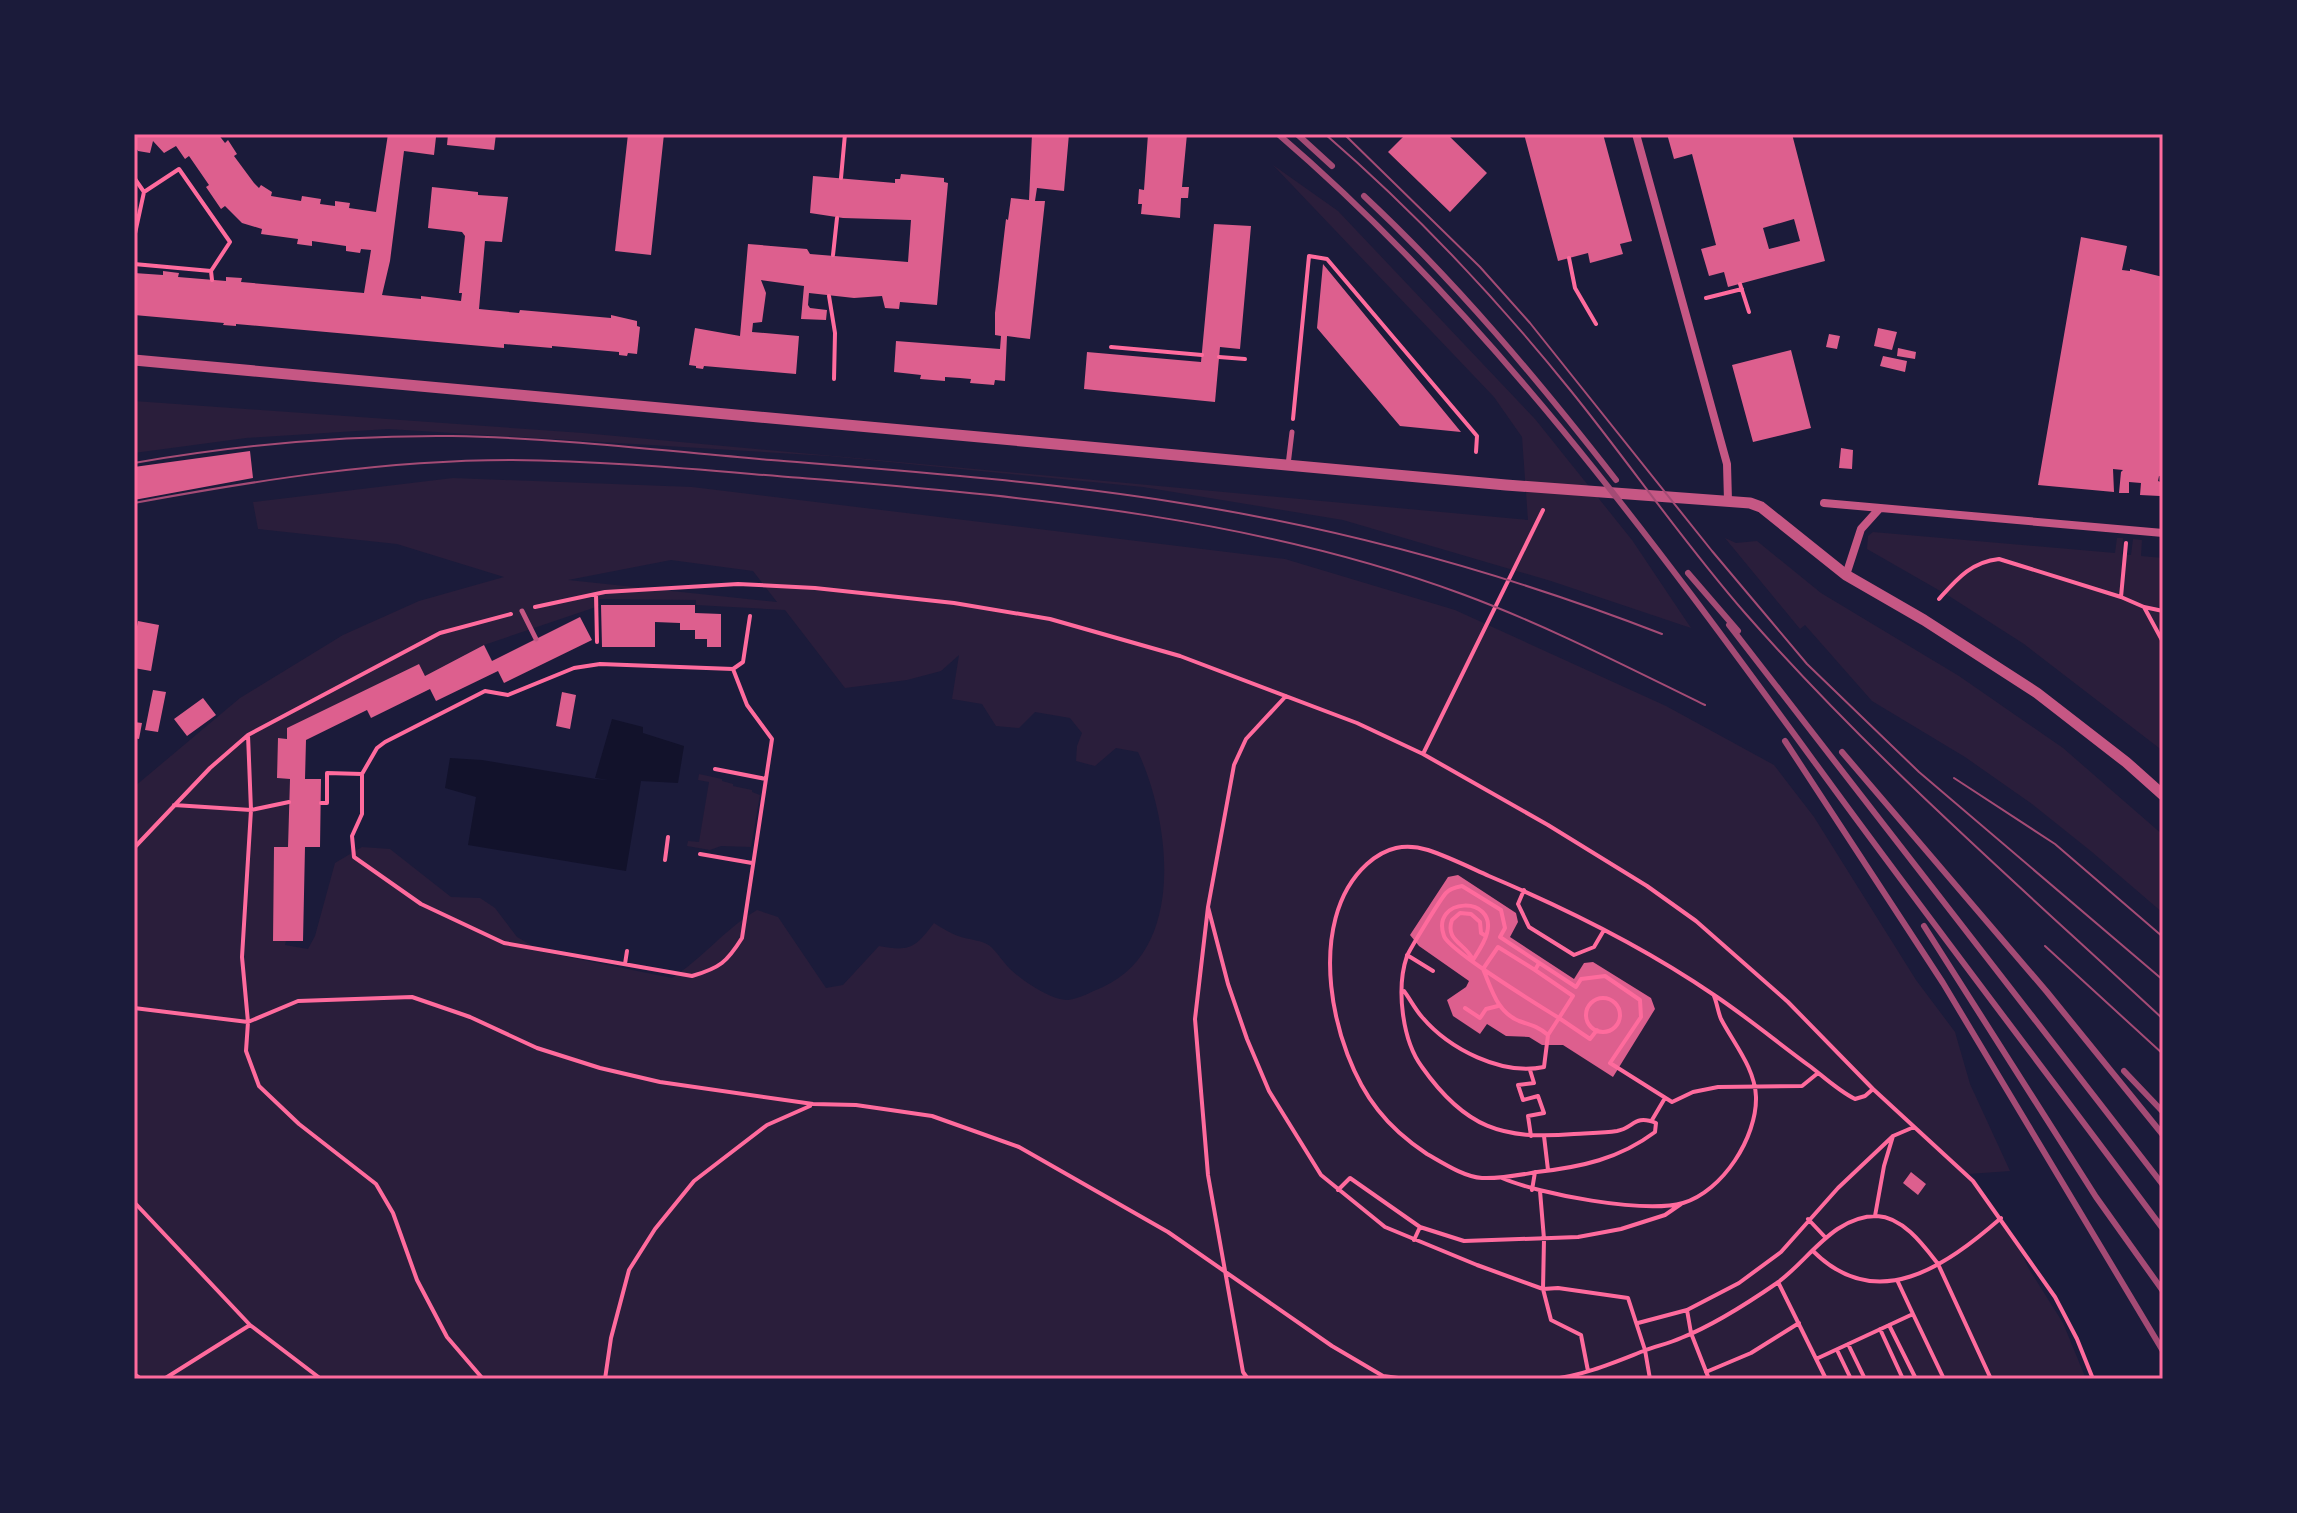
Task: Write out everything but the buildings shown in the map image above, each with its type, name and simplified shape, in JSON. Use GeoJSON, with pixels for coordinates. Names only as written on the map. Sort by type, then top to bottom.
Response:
{"type":"FeatureCollection","features":[{"type":"Feature","properties":{"kind":"street"},"geometry":{"type":"LineString","coordinates":[[1636,134],[1727,464],[1728,501]]}},
{"type":"Feature","properties":{"kind":"street"},"geometry":{"type":"LineString","coordinates":[[134,360],[1557,489],[1728,501],[1761,507],[1846,575],[1924,620],[2037,693],[2163,795]]}},
{"type":"Feature","properties":{"kind":"street"},"geometry":{"type":"LineString","coordinates":[[1824,503],[2163,533]]}},
{"type":"Feature","properties":{"kind":"street"},"geometry":{"type":"LineString","coordinates":[[1846,575],[1861,529],[1879,509]]}},
{"type":"Feature","properties":{"kind":"lane"},"geometry":{"type":"LineString","coordinates":[[1288,465],[1292,432]]}},
{"type":"Feature","properties":{"kind":"lane"},"geometry":{"type":"LineString","coordinates":[[522,611],[536,639]]}},
{"type":"Feature","properties":{"kind":"path"},"geometry":{"type":"LineString","coordinates":[[841,178],[845,134]]}},
{"type":"Feature","properties":{"kind":"path"},"geometry":{"type":"LineString","coordinates":[[134,238],[144,192],[179,169],[230,242],[211,271],[212,280]]}},
{"type":"Feature","properties":{"kind":"path"},"geometry":{"type":"LineString","coordinates":[[135,179],[144,192]]}},
{"type":"Feature","properties":{"kind":"path"},"geometry":{"type":"LineString","coordinates":[[833,255],[837,218]]}},
{"type":"Feature","properties":{"kind":"path"},"geometry":{"type":"LineString","coordinates":[[1292,432],[1309,256],[1327,259],[1477,436],[1476,452]]}},
{"type":"Feature","properties":{"kind":"path"},"geometry":{"type":"LineString","coordinates":[[1569,258],[1575,288],[1596,324]]}},
{"type":"Feature","properties":{"kind":"path"},"geometry":{"type":"LineString","coordinates":[[134,264],[211,271]]}},
{"type":"Feature","properties":{"kind":"path"},"geometry":{"type":"LineString","coordinates":[[1706,298],[1741,287],[1749,312]]}},
{"type":"Feature","properties":{"kind":"path"},"geometry":{"type":"LineString","coordinates":[[829,296],[835,333],[834,379]]}},
{"type":"Feature","properties":{"kind":"path"},"geometry":{"type":"LineString","coordinates":[[1111,347],[1202,355]]}},
{"type":"Feature","properties":{"kind":"path"},"geometry":{"type":"LineString","coordinates":[[1219,357],[1245,359]]}},
{"type":"Feature","properties":{"kind":"path"},"geometry":{"type":"LineString","coordinates":[[1423,754],[1543,510]]}},
{"type":"Feature","properties":{"kind":"path"},"geometry":{"type":"LineString","coordinates":[[2121,597],[2127,540]]}},
{"type":"Feature","properties":{"kind":"path"},"geometry":{"type":"LineString","coordinates":[[1939,599],[1971,567],[1999,559],[2163,611]]}},
{"type":"Feature","properties":{"kind":"path"},"geometry":{"type":"LineString","coordinates":[[134,848],[210,768],[248,735],[440,633],[558,600],[596,594],[738,584],[815,588],[954,603],[1065,623],[1180,656],[1357,723],[1423,754],[1597,854],[1696,921],[1788,1002],[1873,1089],[1957,1163],[2001,1218],[2055,1297],[2093,1379]]}},
{"type":"Feature","properties":{"kind":"path"},"geometry":{"type":"LineString","coordinates":[[596,594],[597,642]]}},
{"type":"Feature","properties":{"kind":"path"},"geometry":{"type":"LineString","coordinates":[[2144,607],[2163,642]]}},
{"type":"Feature","properties":{"kind":"path"},"geometry":{"type":"LineString","coordinates":[[733,669],[747,705],[772,739],[742,938],[731,957],[715,969],[692,976],[504,943],[421,904],[354,857],[352,836],[362,814],[362,774],[377,748],[385,742],[485,691],[508,695],[574,668],[600,664],[733,669],[743,662],[750,616]]}},
{"type":"Feature","properties":{"kind":"path"},"geometry":{"type":"LineString","coordinates":[[1248,1379],[1243,1372],[1208,1175],[1195,1019],[1208,907],[1234,765],[1246,739],[1286,696]]}},
{"type":"Feature","properties":{"kind":"path"},"geometry":{"type":"LineString","coordinates":[[248,735],[251,810],[242,957],[248,1022],[246,1051],[259,1086],[299,1124],[376,1184],[393,1213],[417,1280],[447,1337],[483,1379]]}},
{"type":"Feature","properties":{"kind":"path"},"geometry":{"type":"LineString","coordinates":[[715,769],[766,779]]}},
{"type":"Feature","properties":{"kind":"path"},"geometry":{"type":"LineString","coordinates":[[321,803],[327,803],[327,773],[362,774]]}},
{"type":"Feature","properties":{"kind":"path"},"geometry":{"type":"LineString","coordinates":[[174,805],[251,810],[289,802]]}},
{"type":"Feature","properties":{"kind":"path"},"geometry":{"type":"LineString","coordinates":[[665,860],[668,837]]}},
{"type":"Feature","properties":{"kind":"path"},"geometry":{"type":"LineString","coordinates":[[1818,1073],[1802,1086],[1706,1089],[1672,1102],[1610,1063],[1641,1017],[1640,1000],[1605,976],[1581,979],[1576,987],[1500,937],[1505,928],[1501,910],[1462,886],[1446,891],[1407,955],[1403,989],[1405,1030],[1416,1059],[1435,1086],[1450,1103],[1477,1121],[1504,1133],[1544,1136],[1621,1130],[1635,1121],[1646,1119],[1656,1123],[1655,1132],[1618,1155],[1598,1162],[1500,1178],[1479,1178],[1443,1163],[1408,1142],[1377,1110],[1357,1077],[1340,1029],[1328,962],[1331,934],[1349,886],[1360,870],[1388,850],[1407,844],[1428,850],[1524,890],[1604,930],[1714,995],[1855,1099],[1873,1089]]}},
{"type":"Feature","properties":{"kind":"path"},"geometry":{"type":"LineString","coordinates":[[700,854],[753,863]]}},
{"type":"Feature","properties":{"kind":"path"},"geometry":{"type":"LineString","coordinates":[[1524,890],[1518,904],[1529,927],[1574,955],[1594,947],[1604,930]]}},
{"type":"Feature","properties":{"kind":"path"},"geometry":{"type":"LineString","coordinates":[[1473,960],[1487,936],[1488,926],[1480,909],[1461,904],[1445,915],[1443,934],[1447,942],[1483,969],[1590,1039],[1597,1030]]}},
{"type":"Feature","properties":{"kind":"path"},"geometry":{"type":"LineString","coordinates":[[1208,907],[1232,998],[1247,1039],[1269,1091],[1321,1175],[1385,1227],[1414,1240],[1543,1289],[1558,1288],[1628,1298],[1645,1350],[1650,1379]]}},
{"type":"Feature","properties":{"kind":"path"},"geometry":{"type":"LineString","coordinates":[[1473,960],[1466,948],[1449,932],[1452,920],[1460,913],[1471,914],[1480,922],[1481,933],[1487,936]]}},
{"type":"Feature","properties":{"kind":"path"},"geometry":{"type":"LineString","coordinates":[[1403,989],[1421,1016],[1439,1034],[1468,1052],[1501,1066],[1530,1070],[1544,1067],[1548,1035],[1573,996],[1498,947],[1483,969]]}},
{"type":"Feature","properties":{"kind":"path"},"geometry":{"type":"LineString","coordinates":[[625,964],[627,951]]}},
{"type":"Feature","properties":{"kind":"path"},"geometry":{"type":"LineString","coordinates":[[1407,955],[1433,971]]}},
{"type":"Feature","properties":{"kind":"path"},"geometry":{"type":"LineString","coordinates":[[1535,970],[1539,963]]}},
{"type":"Feature","properties":{"kind":"path"},"geometry":{"type":"LineString","coordinates":[[1483,969],[1498,1006],[1515,1019],[1540,1028],[1548,1035]]}},
{"type":"Feature","properties":{"kind":"path"},"geometry":{"type":"LineString","coordinates":[[1338,1190],[1350,1178],[1420,1227],[1464,1241],[1578,1237],[1621,1229],[1665,1215],[1705,1190],[1730,1167],[1752,1129],[1756,1097],[1754,1086],[1746,1060],[1721,1018],[1714,995]]}},
{"type":"Feature","properties":{"kind":"path"},"geometry":{"type":"LineString","coordinates":[[134,1008],[248,1022],[298,1001],[412,997],[470,1017],[537,1048],[600,1068],[660,1082],[813,1104],[856,1105],[932,1116],[1019,1147],[1168,1232],[1383,1378],[1406,1379]]}},
{"type":"Feature","properties":{"kind":"path"},"geometry":{"type":"LineString","coordinates":[[1605,997],[1619,1005],[1621,1015],[1612,1030],[1601,1033],[1597,1030],[1588,1024],[1585,1014],[1594,999],[1605,997]]}},
{"type":"Feature","properties":{"kind":"path"},"geometry":{"type":"LineString","coordinates":[[1465,1008],[1480,1018],[1486,1009],[1498,1006]]}},
{"type":"Feature","properties":{"kind":"path"},"geometry":{"type":"LineString","coordinates":[[1530,1070],[1534,1083],[1518,1085],[1523,1100],[1538,1096],[1544,1113],[1528,1116],[1531,1136]]}},
{"type":"Feature","properties":{"kind":"path"},"geometry":{"type":"LineString","coordinates":[[1652,1122],[1665,1098]]}},
{"type":"Feature","properties":{"kind":"path"},"geometry":{"type":"LineString","coordinates":[[605,1379],[611,1338],[629,1270],[655,1229],[694,1181],[767,1125],[813,1104]]}},
{"type":"Feature","properties":{"kind":"path"},"geometry":{"type":"LineString","coordinates":[[1637,1323],[1687,1310],[1739,1283],[1781,1252],[1808,1219],[1896,1135],[1914,1127]]}},
{"type":"Feature","properties":{"kind":"path"},"geometry":{"type":"LineString","coordinates":[[1875,1216],[1884,1166],[1896,1135]]}},
{"type":"Feature","properties":{"kind":"path"},"geometry":{"type":"LineString","coordinates":[[1544,1136],[1548,1171]]}},
{"type":"Feature","properties":{"kind":"path"},"geometry":{"type":"LineString","coordinates":[[1532,1190],[1535,1172]]}},
{"type":"Feature","properties":{"kind":"path"},"geometry":{"type":"LineString","coordinates":[[1500,1178],[1532,1190],[1594,1201],[1661,1205],[1683,1203]]}},
{"type":"Feature","properties":{"kind":"path"},"geometry":{"type":"LineString","coordinates":[[1540,1191],[1544,1239],[1543,1289],[1551,1320],[1581,1335],[1588,1371]]}},
{"type":"Feature","properties":{"kind":"path"},"geometry":{"type":"LineString","coordinates":[[134,1202],[250,1325],[321,1379]]}},
{"type":"Feature","properties":{"kind":"path"},"geometry":{"type":"LineString","coordinates":[[1552,1379],[1608,1366],[1691,1333],[1778,1282],[1825,1237],[1846,1223],[1875,1216],[1888,1218],[1908,1230],[1927,1248],[1938,1264],[1991,1379]]}},
{"type":"Feature","properties":{"kind":"path"},"geometry":{"type":"LineString","coordinates":[[1813,1251],[1838,1272],[1853,1278],[1884,1283],[1897,1281],[1912,1278],[1938,1264],[2001,1218]]}},
{"type":"Feature","properties":{"kind":"path"},"geometry":{"type":"LineString","coordinates":[[1808,1219],[1825,1237]]}},
{"type":"Feature","properties":{"kind":"path"},"geometry":{"type":"LineString","coordinates":[[1414,1240],[1420,1227]]}},
{"type":"Feature","properties":{"kind":"path"},"geometry":{"type":"LineString","coordinates":[[1897,1281],[1944,1379]]}},
{"type":"Feature","properties":{"kind":"path"},"geometry":{"type":"LineString","coordinates":[[1778,1282],[1826,1379]]}},
{"type":"Feature","properties":{"kind":"path"},"geometry":{"type":"LineString","coordinates":[[1687,1310],[1691,1333],[1709,1379]]}},
{"type":"Feature","properties":{"kind":"path"},"geometry":{"type":"LineString","coordinates":[[1816,1359],[1913,1314]]}},
{"type":"Feature","properties":{"kind":"path"},"geometry":{"type":"LineString","coordinates":[[1706,1372],[1751,1353],[1799,1323]]}},
{"type":"Feature","properties":{"kind":"path"},"geometry":{"type":"LineString","coordinates":[[164,1379],[250,1325]]}},
{"type":"Feature","properties":{"kind":"path"},"geometry":{"type":"LineString","coordinates":[[1889,1325],[1916,1379]]}},
{"type":"Feature","properties":{"kind":"path"},"geometry":{"type":"LineString","coordinates":[[1880,1329],[1903,1379]]}},
{"type":"Feature","properties":{"kind":"path"},"geometry":{"type":"LineString","coordinates":[[1848,1344],[1865,1379]]}},
{"type":"Feature","properties":{"kind":"path"},"geometry":{"type":"LineString","coordinates":[[1837,1350],[1851,1379]]}},
{"type":"Feature","properties":{"kind":"path"},"geometry":{"type":"LineString","coordinates":[[134,1374],[141,1379]]}},
{"type":"Feature","properties":{"kind":"shaded area"},"geometry":{"type":"Polygon","coordinates":[[[1273,165],[1338,211],[1535,419],[1632,540],[1691,628],[1551,581],[1343,520],[1143,487],[829,456],[388,429],[246,438],[134,453],[134,401],[583,433],[1528,520],[1522,437],[1494,397],[1273,165]]]}},
{"type":"Feature","properties":{"kind":"shaded area"},"geometry":{"type":"Polygon","coordinates":[[[453,478],[692,487],[1285,559],[1455,610],[1666,706],[1774,765],[1814,817],[1916,980],[1955,1032],[1970,1084],[2010,1171],[1969,1174],[2008,1225],[2029,1269],[2063,1323],[2086,1379],[134,1379],[134,787],[240,698],[343,635],[419,601],[504,577],[397,544],[258,529],[253,502],[453,478]],[[671,560],[568,580],[777,602],[753,571],[671,560]],[[599,599],[599,606],[484,645],[425,676],[419,664],[288,728],[287,739],[279,738],[277,778],[290,779],[288,847],[274,847],[273,941],[286,941],[285,945],[308,949],[315,936],[335,863],[362,847],[390,849],[451,897],[480,898],[495,908],[517,937],[543,952],[672,978],[757,910],[778,917],[826,988],[843,985],[879,946],[911,946],[934,923],[957,936],[987,944],[1021,979],[1046,994],[1068,1000],[1103,987],[1130,969],[1148,944],[1159,914],[1164,881],[1163,846],[1158,812],[1138,752],[1116,748],[1095,766],[1076,761],[1082,733],[1070,718],[1035,712],[1019,728],[996,726],[982,704],[952,699],[959,655],[941,671],[907,680],[845,688],[785,610],[696,605],[696,600],[599,599]]]}},
{"type":"Feature","properties":{"kind":"shaded area"},"geometry":{"type":"Polygon","coordinates":[[[1873,532],[2115,553],[2117,538],[2123,538],[2122,554],[2131,555],[2133,539],[2142,540],[2141,556],[2163,558],[2163,751],[2024,644],[1867,549],[1868,536],[1873,532]]]}},
{"type":"Feature","properties":{"kind":"shaded area"},"geometry":{"type":"Polygon","coordinates":[[[1725,538],[1736,543],[1757,541],[1821,593],[1959,676],[2063,748],[2163,835],[2163,913],[2032,804],[1965,757],[1872,701],[1805,625],[1800,629],[1725,538]]]}},
{"type":"Feature","properties":{"kind":"shaded area"},"geometry":{"type":"Polygon","coordinates":[[[612,719],[643,727],[643,733],[684,746],[678,783],[641,781],[626,871],[468,845],[476,797],[445,788],[450,758],[482,760],[596,779],[609,780],[595,778],[612,719]]]}},
{"type":"Feature","properties":{"kind":"shaded area"},"geometry":{"type":"Polygon","coordinates":[[[699,774],[722,779],[760,795],[751,847],[721,846],[710,850],[687,846],[688,841],[699,842],[709,782],[698,780],[699,774]]]}},
{"type":"Feature","properties":{"kind":"tram line"},"geometry":{"type":"LineString","coordinates":[[1325,134],[1422,225],[1514,323],[1593,419],[1722,586],[1794,667],[1896,771],[2163,1019]]}},
{"type":"Feature","properties":{"kind":"tram line"},"geometry":{"type":"LineString","coordinates":[[1344,134],[1480,267],[1530,323],[1712,551],[1807,664],[1919,772],[2163,980]]}},
{"type":"Feature","properties":{"kind":"tram line"},"geometry":{"type":"LineString","coordinates":[[134,463],[292,442],[452,436],[572,442],[1023,482],[1174,502],[1360,539],[1483,572],[1662,634]]}},
{"type":"Feature","properties":{"kind":"tram line"},"geometry":{"type":"LineString","coordinates":[[134,503],[322,473],[417,463],[512,460],[709,470],[1068,504],[1228,530],[1385,568],[1524,619],[1705,705]]}},
{"type":"Feature","properties":{"kind":"tram line"},"geometry":{"type":"LineString","coordinates":[[1954,778],[2055,844],[2163,937]]}},
{"type":"Feature","properties":{"kind":"tram line"},"geometry":{"type":"LineString","coordinates":[[2045,946],[2163,1054]]}},
{"type":"Feature","properties":{"kind":"railway"},"geometry":{"type":"LineString","coordinates":[[1278,134],[1357,206],[1432,282],[1504,361],[1573,444],[1705,613],[2163,1229]]}},
{"type":"Feature","properties":{"kind":"railway"},"geometry":{"type":"LineString","coordinates":[[1297,134],[1332,166]]}},
{"type":"Feature","properties":{"kind":"railway"},"geometry":{"type":"LineString","coordinates":[[1364,196],[1432,263],[1496,333],[1616,480]]}},
{"type":"Feature","properties":{"kind":"railway"},"geometry":{"type":"LineString","coordinates":[[1688,573],[1738,631]]}},
{"type":"Feature","properties":{"kind":"railway"},"geometry":{"type":"LineString","coordinates":[[1729,625],[2163,1185]]}},
{"type":"Feature","properties":{"kind":"railway"},"geometry":{"type":"LineString","coordinates":[[1785,741],[1943,983],[2163,1351]]}},
{"type":"Feature","properties":{"kind":"railway"},"geometry":{"type":"LineString","coordinates":[[1842,752],[2047,992],[2163,1135]]}},
{"type":"Feature","properties":{"kind":"railway"},"geometry":{"type":"LineString","coordinates":[[1924,926],[2096,1197],[2163,1291]]}},
{"type":"Feature","properties":{"kind":"railway"},"geometry":{"type":"LineString","coordinates":[[2124,1071],[2163,1112]]}}]}
